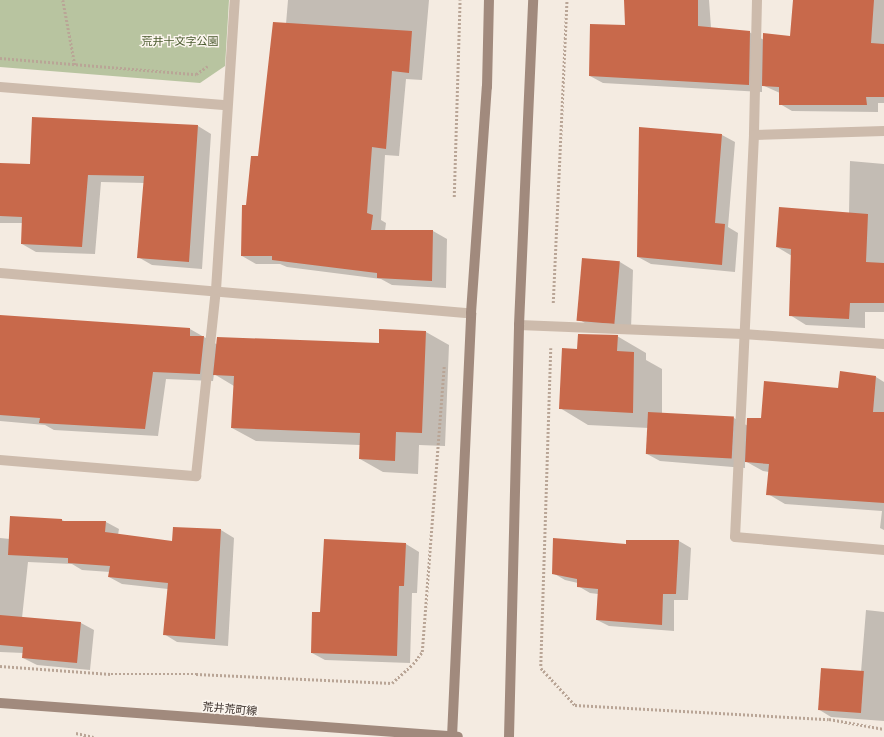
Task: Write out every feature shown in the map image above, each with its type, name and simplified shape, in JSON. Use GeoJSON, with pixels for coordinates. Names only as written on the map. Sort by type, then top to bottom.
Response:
{"type":"FeatureCollection","features":[{"type":"Feature","properties":{"kind":"street"},"geometry":{"type":"LineString","coordinates":[[0,460],[196,476],[216,290],[226,105],[235,0]]}},
{"type":"Feature","properties":{"kind":"street"},"geometry":{"type":"LineString","coordinates":[[452,737],[471,313],[487,87],[489,0]]}},
{"type":"Feature","properties":{"kind":"street"},"geometry":{"type":"LineString","coordinates":[[508,737],[519,326],[533,0]]}},
{"type":"Feature","properties":{"kind":"street"},"geometry":{"type":"LineString","coordinates":[[757,0],[754,135],[743,334],[735,537],[884,550]]}},
{"type":"Feature","properties":{"kind":"street"},"geometry":{"type":"LineString","coordinates":[[0,86],[226,105]]}},
{"type":"Feature","properties":{"kind":"street"},"geometry":{"type":"LineString","coordinates":[[754,135],[884,131]]}},
{"type":"Feature","properties":{"kind":"street"},"geometry":{"type":"LineString","coordinates":[[0,272],[471,313]]}},
{"type":"Feature","properties":{"kind":"street"},"geometry":{"type":"LineString","coordinates":[[519,326],[743,334],[884,344]]}},
{"type":"Feature","properties":{"kind":"street","name":"荒井荒町線"},"geometry":{"type":"LineString","coordinates":[[0,703],[389,734],[458,737]]}},
{"type":"Feature","properties":{"kind":"path"},"geometry":{"type":"LineString","coordinates":[[63,0],[75,65]]}},
{"type":"Feature","properties":{"kind":"path"},"geometry":{"type":"LineString","coordinates":[[454,204],[460,0]]}},
{"type":"Feature","properties":{"kind":"path"},"geometry":{"type":"LineString","coordinates":[[554,289],[567,0]]}},
{"type":"Feature","properties":{"kind":"path"},"geometry":{"type":"LineString","coordinates":[[0,58],[196,74],[216,61]]}},
{"type":"Feature","properties":{"kind":"path"},"geometry":{"type":"LineString","coordinates":[[551,343],[541,668],[575,706],[829,719],[884,729]]}},
{"type":"Feature","properties":{"kind":"path"},"geometry":{"type":"LineString","coordinates":[[0,666],[111,674],[196,674],[392,683],[413,664],[422,652],[444,359]]}},
{"type":"Feature","properties":{"kind":"green space","name":"荒井十文字公園"},"geometry":{"type":"Polygon","coordinates":[[[0,0],[229,0],[225,66],[200,83],[0,67],[0,0]]]}},
{"type":"Feature","properties":{"kind":"building"},"geometry":{"type":"Polygon","coordinates":[[[624,0],[698,0],[698,26],[750,31],[749,85],[589,76],[590,24],[625,25],[624,0]]]}},
{"type":"Feature","properties":{"kind":"building"},"geometry":{"type":"Polygon","coordinates":[[[793,0],[874,0],[871,43],[884,44],[884,97],[866,97],[867,105],[779,105],[779,87],[762,86],[763,33],[790,36],[793,0]]]}},
{"type":"Feature","properties":{"kind":"building"},"geometry":{"type":"Polygon","coordinates":[[[273,22],[412,31],[409,73],[392,71],[386,149],[372,147],[367,213],[373,215],[371,230],[433,230],[432,281],[377,278],[377,273],[272,260],[272,256],[241,256],[242,205],[246,205],[251,156],[258,156],[273,22]]]}},
{"type":"Feature","properties":{"kind":"building"},"geometry":{"type":"Polygon","coordinates":[[[32,117],[198,125],[189,262],[137,258],[144,176],[88,175],[82,247],[21,244],[22,217],[0,216],[0,163],[30,164],[32,117]]]}},
{"type":"Feature","properties":{"kind":"building"},"geometry":{"type":"Polygon","coordinates":[[[639,127],[722,134],[715,223],[725,224],[722,265],[637,257],[639,127]]]}},
{"type":"Feature","properties":{"kind":"building"},"geometry":{"type":"Polygon","coordinates":[[[779,207],[868,214],[866,262],[884,263],[884,303],[850,303],[849,319],[789,316],[791,249],[776,247],[779,207]]]}},
{"type":"Feature","properties":{"kind":"building"},"geometry":{"type":"Polygon","coordinates":[[[582,258],[620,261],[614,324],[577,321],[582,258]]]}},
{"type":"Feature","properties":{"kind":"building"},"geometry":{"type":"Polygon","coordinates":[[[0,315],[190,328],[190,336],[204,336],[200,374],[153,372],[145,429],[39,423],[40,418],[0,415],[0,315]]]}},
{"type":"Feature","properties":{"kind":"building"},"geometry":{"type":"Polygon","coordinates":[[[379,329],[426,331],[422,433],[396,432],[395,461],[359,459],[360,433],[231,428],[234,376],[213,375],[217,337],[379,343],[379,329]]]}},
{"type":"Feature","properties":{"kind":"building"},"geometry":{"type":"Polygon","coordinates":[[[578,334],[618,335],[617,351],[634,352],[633,413],[559,409],[562,348],[577,349],[578,334]]]}},
{"type":"Feature","properties":{"kind":"building"},"geometry":{"type":"Polygon","coordinates":[[[840,371],[876,376],[873,412],[884,412],[884,503],[766,495],[769,464],[745,462],[747,418],[761,418],[764,381],[838,388],[840,371]]]}},
{"type":"Feature","properties":{"kind":"building"},"geometry":{"type":"Polygon","coordinates":[[[648,412],[734,417],[732,458],[646,454],[648,412]]]}},
{"type":"Feature","properties":{"kind":"building"},"geometry":{"type":"Polygon","coordinates":[[[10,516],[62,519],[62,521],[106,521],[105,532],[172,541],[173,527],[221,529],[215,639],[163,635],[168,583],[108,577],[110,566],[68,563],[68,558],[8,555],[10,516]]]}},
{"type":"Feature","properties":{"kind":"building"},"geometry":{"type":"Polygon","coordinates":[[[553,538],[626,544],[626,540],[679,540],[676,594],[663,594],[662,625],[596,620],[598,589],[577,587],[577,579],[552,574],[553,538]]]}},
{"type":"Feature","properties":{"kind":"building"},"geometry":{"type":"Polygon","coordinates":[[[324,539],[406,543],[404,586],[399,586],[397,656],[311,653],[312,612],[320,612],[324,539]]]}},
{"type":"Feature","properties":{"kind":"building"},"geometry":{"type":"Polygon","coordinates":[[[0,615],[81,622],[77,663],[22,658],[23,647],[0,645],[0,615]]]}},
{"type":"Feature","properties":{"kind":"building"},"geometry":{"type":"Polygon","coordinates":[[[821,668],[864,671],[861,713],[818,710],[821,668]]]}}]}
